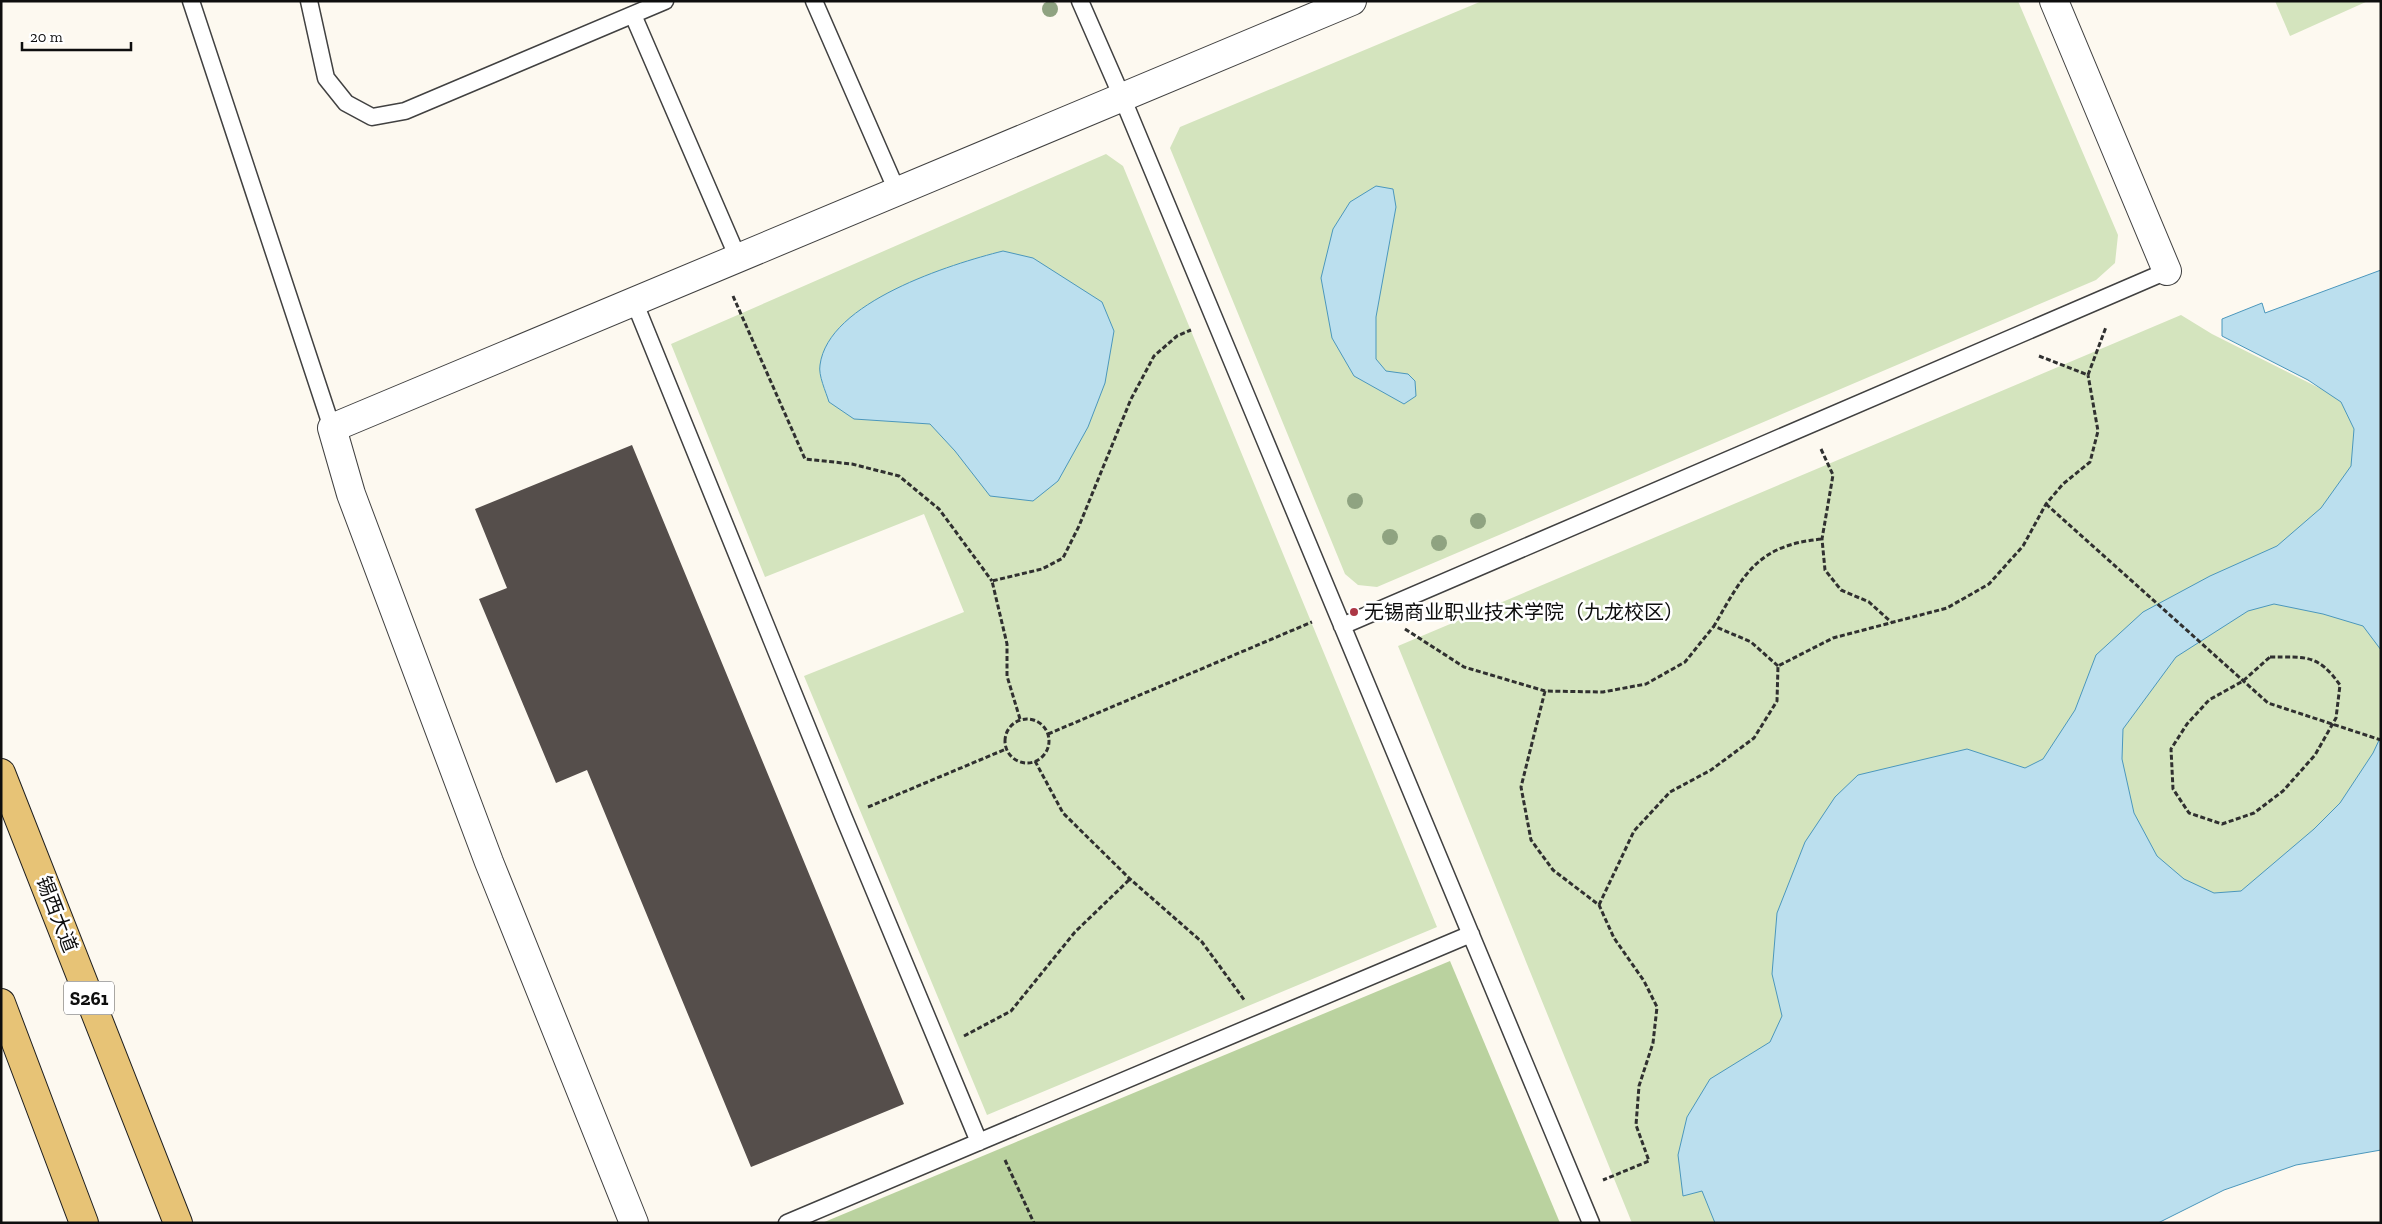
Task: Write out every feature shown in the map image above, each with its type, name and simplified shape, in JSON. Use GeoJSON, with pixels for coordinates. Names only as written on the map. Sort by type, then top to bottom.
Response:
{"type":"FeatureCollection","features":[{"type":"Feature","properties":{"kind":"main road","name":"锡西大道"},"geometry":{"type":"LineString","coordinates":[[1,774],[178,1223]]}},
{"type":"Feature","properties":{"kind":"main road"},"geometry":{"type":"LineString","coordinates":[[1,1003],[84,1223]]}},
{"type":"Feature","properties":{"kind":"street"},"geometry":{"type":"LineString","coordinates":[[634,1223],[489,862],[351,494],[332,428],[1352,1]]}},
{"type":"Feature","properties":{"kind":"street"},"geometry":{"type":"LineString","coordinates":[[2054,1],[2167,271]]}},
{"type":"Feature","properties":{"kind":"lane"},"geometry":{"type":"LineString","coordinates":[[191,1],[332,428]]}},
{"type":"Feature","properties":{"kind":"lane"},"geometry":{"type":"LineString","coordinates":[[309,1],[326,78],[346,103],[372,117],[405,111],[665,1]]}},
{"type":"Feature","properties":{"kind":"lane"},"geometry":{"type":"LineString","coordinates":[[814,1],[897,191]]}},
{"type":"Feature","properties":{"kind":"lane"},"geometry":{"type":"LineString","coordinates":[[1080,1],[1122,97],[1591,1223]]}},
{"type":"Feature","properties":{"kind":"lane"},"geometry":{"type":"LineString","coordinates":[[633,15],[729,262]]}},
{"type":"Feature","properties":{"kind":"lane"},"geometry":{"type":"LineString","coordinates":[[1339,619],[1378,611],[2167,271]]}},
{"type":"Feature","properties":{"kind":"lane"},"geometry":{"type":"LineString","coordinates":[[634,301],[844,818],[941,1049],[987,1138]]}},
{"type":"Feature","properties":{"kind":"lane"},"geometry":{"type":"LineString","coordinates":[[787,1223],[1471,934]]}},
{"type":"Feature","properties":{"kind":"path"},"geometry":{"type":"LineString","coordinates":[[729,262],[806,459],[852,464],[898,476],[939,509],[992,581],[1007,644],[1007,676],[1020,719]]}},
{"type":"Feature","properties":{"kind":"path"},"geometry":{"type":"LineString","coordinates":[[1778,666],[1833,638],[1947,608],[1989,584],[2023,546],[2046,504],[2063,484],[2090,462],[2098,431],[2088,375],[2119,291]]}},
{"type":"Feature","properties":{"kind":"path"},"geometry":{"type":"LineString","coordinates":[[992,581],[1042,569],[1062,558],[1079,526],[1131,399],[1154,356],[1176,336],[1214,319]]}},
{"type":"Feature","properties":{"kind":"path"},"geometry":{"type":"LineString","coordinates":[[2004,341],[2088,375]]}},
{"type":"Feature","properties":{"kind":"path"},"geometry":{"type":"LineString","coordinates":[[1810,424],[1833,475],[1822,539],[1825,570],[1841,590],[1869,602],[1892,623]]}},
{"type":"Feature","properties":{"kind":"path"},"geometry":{"type":"LineString","coordinates":[[2046,504],[2268,703],[2381,740]]}},
{"type":"Feature","properties":{"kind":"path"},"geometry":{"type":"LineString","coordinates":[[1378,611],[1464,667],[1546,691],[1603,692],[1646,684],[1685,662],[1714,626],[1738,584],[1764,556],[1796,542],[1822,539]]}},
{"type":"Feature","properties":{"kind":"path"},"geometry":{"type":"LineString","coordinates":[[1048,734],[1339,619]]}},
{"type":"Feature","properties":{"kind":"path"},"geometry":{"type":"LineString","coordinates":[[1714,626],[1751,642],[1778,666]]}},
{"type":"Feature","properties":{"kind":"path"},"geometry":{"type":"LineString","coordinates":[[2270,657],[2302,657],[2326,666],[2340,685],[2336,718],[2316,755],[2283,791],[2254,813],[2222,824],[2189,813],[2173,789],[2171,749],[2187,724],[2209,700],[2242,681],[2270,657]]}},
{"type":"Feature","properties":{"kind":"path"},"geometry":{"type":"LineString","coordinates":[[1599,905],[1634,831],[1670,792],[1711,770],[1754,738],[1777,701],[1778,666]]}},
{"type":"Feature","properties":{"kind":"path"},"geometry":{"type":"LineString","coordinates":[[1546,691],[1521,787],[1531,840],[1553,870],[1599,905],[1614,938],[1644,981],[1657,1007],[1653,1043],[1639,1086],[1636,1125],[1649,1161],[1578,1190]]}},
{"type":"Feature","properties":{"kind":"path"},"geometry":{"type":"LineString","coordinates":[[1020,719],[1037,721],[1048,734],[1047,749],[1042,757],[1035,761],[1020,762],[1010,755],[1006,748],[1004,741],[1008,729],[1020,719]]}},
{"type":"Feature","properties":{"kind":"path"},"geometry":{"type":"LineString","coordinates":[[844,818],[1006,748]]}},
{"type":"Feature","properties":{"kind":"path"},"geometry":{"type":"LineString","coordinates":[[1035,761],[1063,813],[1130,879],[1202,942],[1261,1023]]}},
{"type":"Feature","properties":{"kind":"path"},"geometry":{"type":"LineString","coordinates":[[941,1049],[1011,1010],[1075,932],[1130,879]]}},
{"type":"Feature","properties":{"kind":"path"},"geometry":{"type":"LineString","coordinates":[[987,1138],[1034,1223]]}},
{"type":"Feature","properties":{"kind":"green space"},"geometry":{"type":"Polygon","coordinates":[[[1482,1],[2018,1],[2118,235],[2115,263],[2096,280],[1377,587],[1358,585],[1345,574],[1170,148],[1180,127],[1482,1]]]}},
{"type":"Feature","properties":{"kind":"green space"},"geometry":{"type":"Polygon","coordinates":[[[2275,1],[2368,1],[2290,36],[2275,1]]]}},
{"type":"Feature","properties":{"kind":"green space"},"geometry":{"type":"Polygon","coordinates":[[[1106,154],[1123,166],[1437,927],[987,1115],[804,676],[964,612],[924,514],[765,577],[671,344],[1106,154]]]}},
{"type":"Feature","properties":{"kind":"green space"},"geometry":{"type":"Polygon","coordinates":[[[2181,315],[2212,334],[2381,419],[2381,1142],[2214,1178],[2139,1223],[1632,1223],[1398,646],[2181,315]]]}},
{"type":"Feature","properties":{"kind":"green space"},"geometry":{"type":"Polygon","coordinates":[[[1450,961],[1560,1223],[822,1223],[1450,961]]]}},
{"type":"Feature","properties":{"kind":"water"},"geometry":{"type":"Polygon","coordinates":[[[1376,186],[1393,189],[1396,207],[1376,317],[1376,359],[1386,371],[1408,374],[1415,381],[1416,396],[1404,404],[1354,376],[1332,338],[1321,278],[1333,229],[1350,202],[1376,186]]]}},
{"type":"Feature","properties":{"kind":"water"},"geometry":{"type":"Polygon","coordinates":[[[1003,251],[1033,258],[1102,302],[1114,331],[1105,383],[1088,427],[1058,481],[1033,501],[990,496],[955,451],[930,424],[854,419],[829,402],[820,374],[820,365],[828,343],[845,322],[868,305],[895,289],[924,276],[1003,251]]]}},
{"type":"Feature","properties":{"kind":"water"},"geometry":{"type":"Polygon","coordinates":[[[2381,270],[2381,650],[2363,626],[2323,614],[2274,604],[2248,611],[2176,657],[2123,729],[2122,759],[2134,813],[2157,856],[2184,879],[2214,893],[2241,891],[2314,829],[2340,803],[2373,753],[2381,736],[2381,1150],[2296,1165],[2224,1190],[2158,1223],[1715,1223],[1702,1191],[1683,1196],[1678,1155],[1687,1117],[1710,1079],[1770,1042],[1782,1016],[1772,974],[1777,913],[1805,842],[1835,797],[1858,775],[1967,749],[2025,768],[2043,759],[2075,710],[2096,655],[2143,612],[2210,576],[2277,546],[2321,508],[2351,466],[2354,429],[2341,402],[2308,380],[2222,336],[2222,319],[2262,303],[2265,313],[2381,270]]]}},
{"type":"Feature","properties":{"kind":"building"},"geometry":{"type":"Polygon","coordinates":[[[632,445],[904,1104],[751,1167],[587,770],[556,783],[479,599],[507,588],[475,509],[632,445]]]}},
{"type":"Feature","properties":{"kind":"place","name":"无锡商业职业技术学院（九龙校区）"},"geometry":{"type":"Point","coordinates":[1354,612]}}]}
